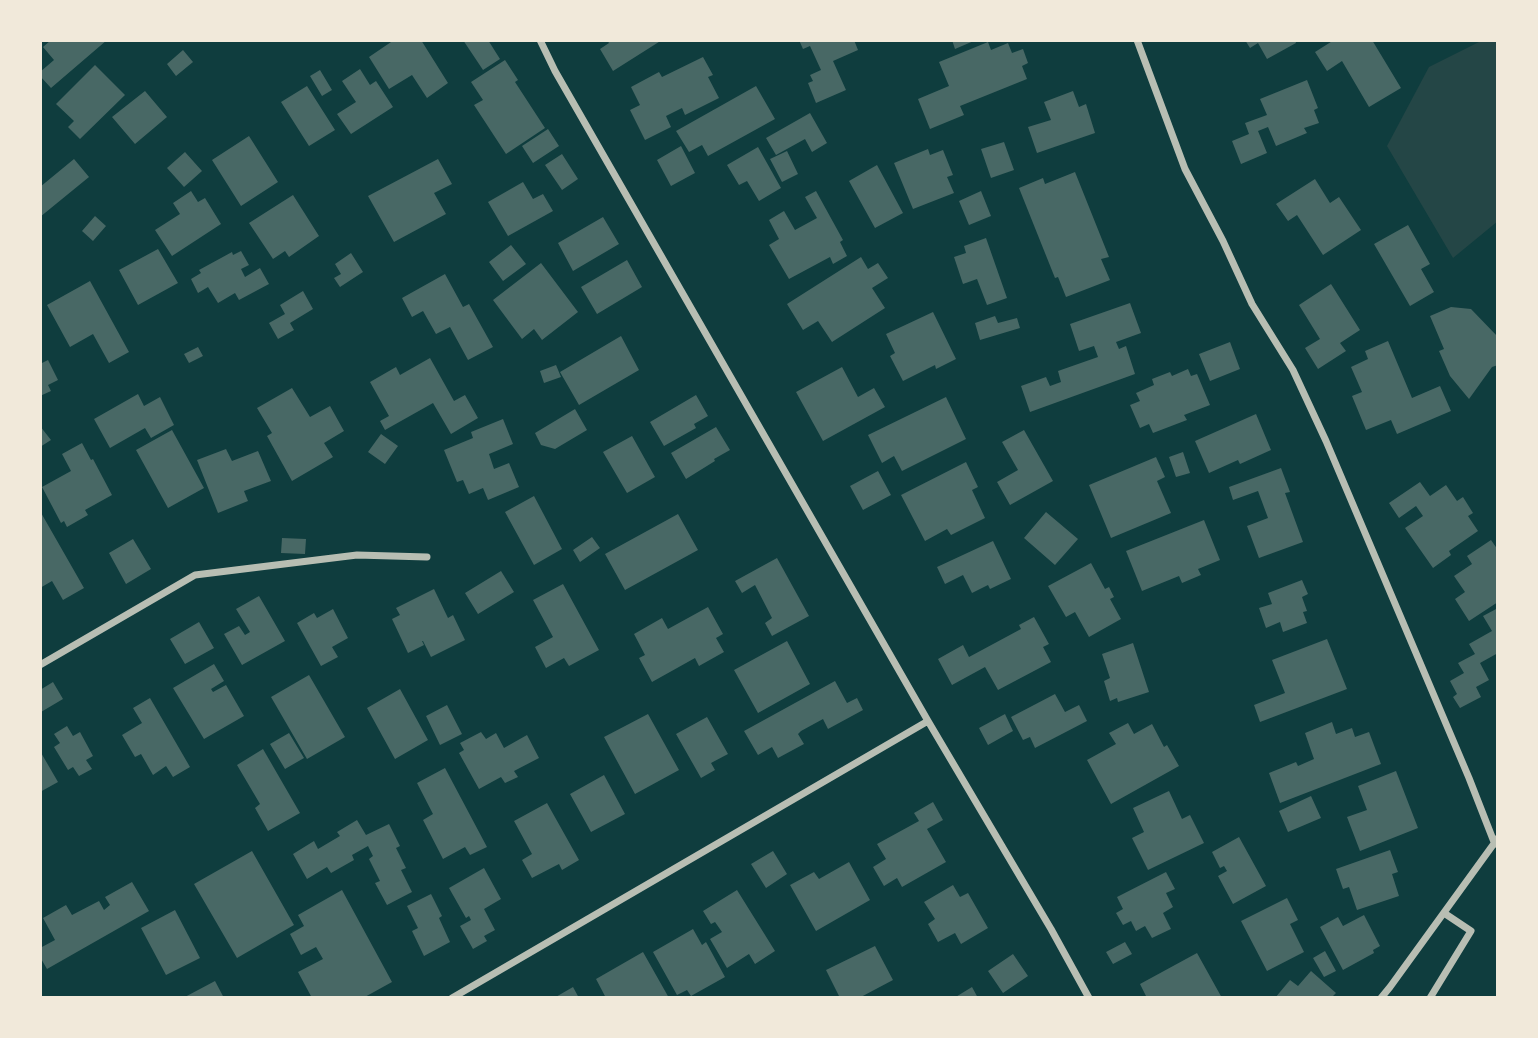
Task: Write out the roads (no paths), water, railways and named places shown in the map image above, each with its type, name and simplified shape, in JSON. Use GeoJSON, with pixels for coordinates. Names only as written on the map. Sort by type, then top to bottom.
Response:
{"type":"FeatureCollection","features":[{"type":"Feature","properties":{"kind":"street"},"geometry":{"type":"LineString","coordinates":[[540,40],[562,83],[1089,998]]}},
{"type":"Feature","properties":{"kind":"street"},"geometry":{"type":"LineString","coordinates":[[1136,40],[1185,169],[1252,304],[1293,370],[1326,441],[1497,842],[1381,998]]}},
{"type":"Feature","properties":{"kind":"street"},"geometry":{"type":"LineString","coordinates":[[40,665],[195,575],[356,555],[427,557]]}},
{"type":"Feature","properties":{"kind":"street"},"geometry":{"type":"LineString","coordinates":[[452,998],[928,721]]}},
{"type":"Feature","properties":{"kind":"street"},"geometry":{"type":"LineString","coordinates":[[1430,998],[1471,931],[1444,912]]}}]}
